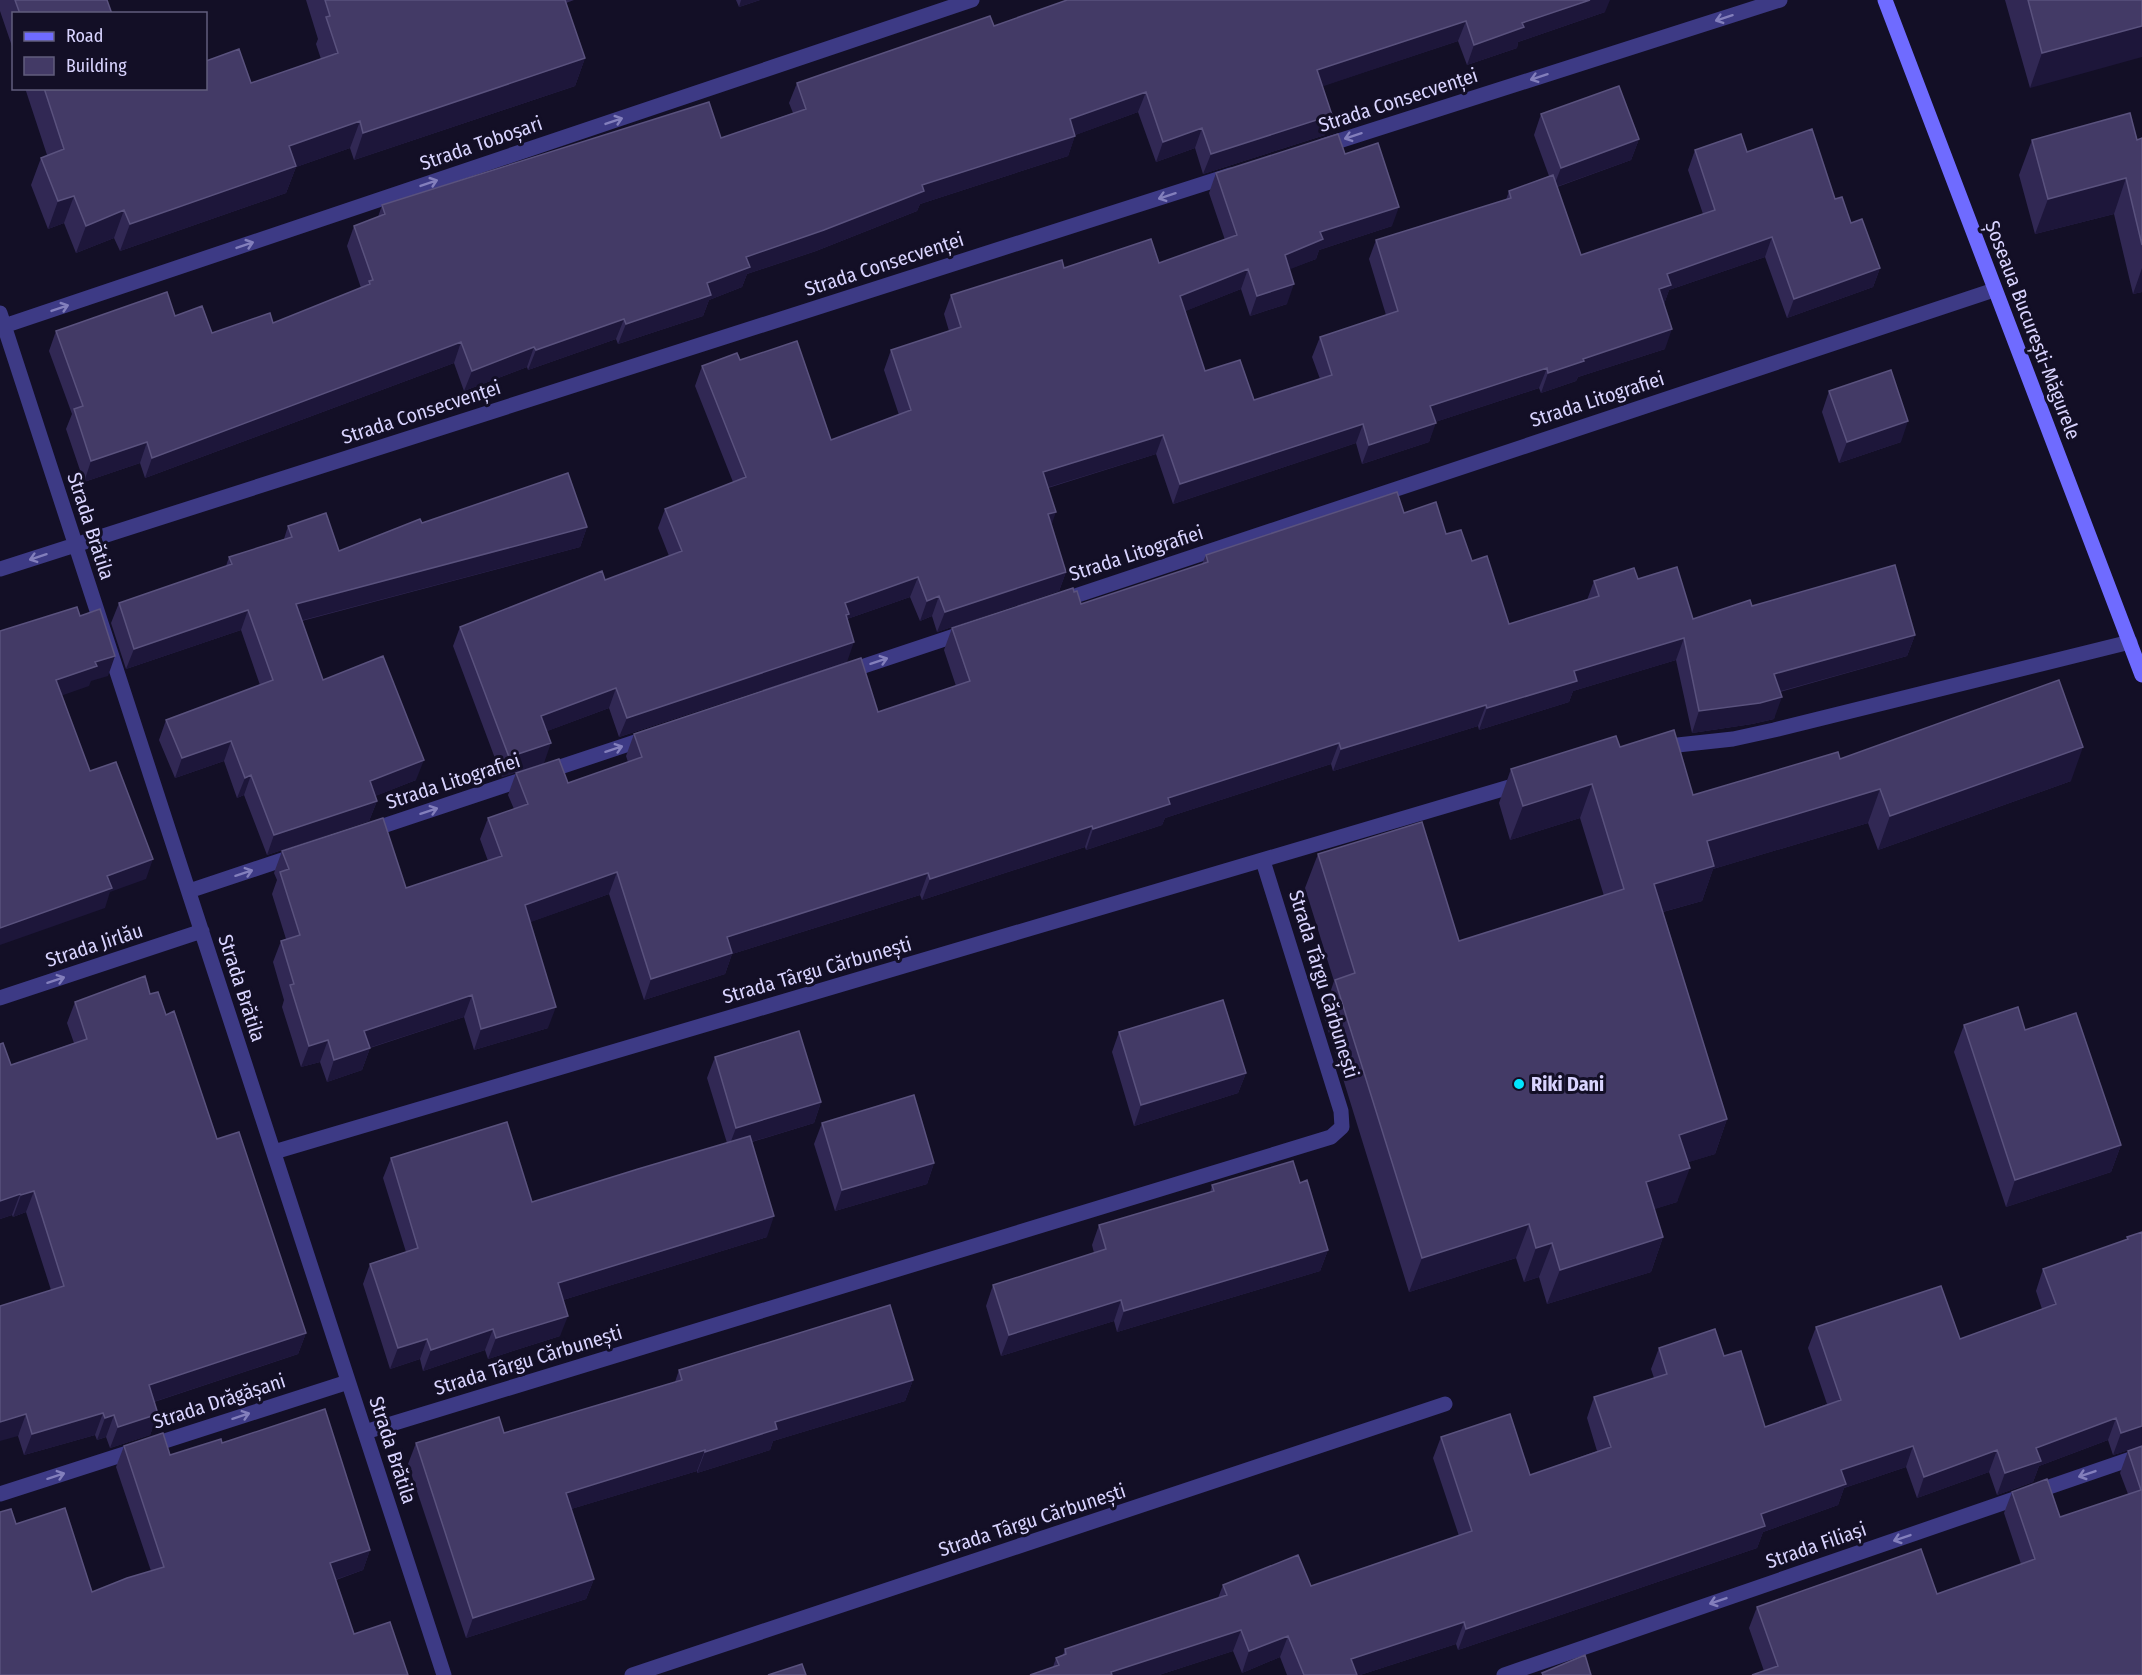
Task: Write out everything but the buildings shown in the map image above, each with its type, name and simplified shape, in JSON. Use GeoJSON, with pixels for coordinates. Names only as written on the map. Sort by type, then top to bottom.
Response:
{"type":"FeatureCollection","features":[{"type":"Feature","properties":{"kind":"main road","name":"Șoseaua București-Măgurele"},"geometry":{"type":"LineString","coordinates":[[1885,0],[2142,675]]}},
{"type":"Feature","properties":{"kind":"street","name":"Strada Toboșari"},"geometry":{"type":"LineString","coordinates":[[2,320],[972,0]]}},
{"type":"Feature","properties":{"kind":"street","name":"Strada Consecvenței"},"geometry":{"type":"LineString","coordinates":[[1303,152],[1780,0]]}},
{"type":"Feature","properties":{"kind":"street","name":"Strada Consecvenței"},"geometry":{"type":"LineString","coordinates":[[0,569],[1246,171]]}},
{"type":"Feature","properties":{"kind":"street","name":"Strada Litografiei"},"geometry":{"type":"LineString","coordinates":[[1043,606],[1995,290]]}},
{"type":"Feature","properties":{"kind":"street","name":"Strada Brătila"},"geometry":{"type":"LineString","coordinates":[[2,320],[444,1675]]}},
{"type":"Feature","properties":{"kind":"street"},"geometry":{"type":"LineString","coordinates":[[827,678],[975,629]]}},
{"type":"Feature","properties":{"kind":"street"},"geometry":{"type":"LineString","coordinates":[[1648,749],[1733,739],[1774,730],[2130,642]]}},
{"type":"Feature","properties":{"kind":"street","name":"Strada Litografiei"},"geometry":{"type":"LineString","coordinates":[[350,837],[668,731]]}},
{"type":"Feature","properties":{"kind":"street"},"geometry":{"type":"LineString","coordinates":[[1263,861],[1542,778]]}},
{"type":"Feature","properties":{"kind":"street"},"geometry":{"type":"LineString","coordinates":[[189,891],[316,849]]}},
{"type":"Feature","properties":{"kind":"street","name":"Strada Târgu Cărbunești"},"geometry":{"type":"LineString","coordinates":[[274,1152],[1263,861],[1341,1111],[1342,1127],[1331,1137],[365,1432]]}},
{"type":"Feature","properties":{"kind":"street","name":"Strada Jirlău"},"geometry":{"type":"LineString","coordinates":[[0,998],[202,931]]}},
{"type":"Feature","properties":{"kind":"street","name":"Strada Drăgășani"},"geometry":{"type":"LineString","coordinates":[[0,1494],[348,1382]]}},
{"type":"Feature","properties":{"kind":"street","name":"Strada Târgu Cărbunești"},"geometry":{"type":"LineString","coordinates":[[632,1675],[1445,1404]]}},
{"type":"Feature","properties":{"kind":"street","name":"Strada Filiași"},"geometry":{"type":"LineString","coordinates":[[1504,1675],[2142,1455]]}},
{"type":"Feature","properties":{"kind":"place","name":"Riki Dani"},"geometry":{"type":"Point","coordinates":[1519,1084]}}]}
